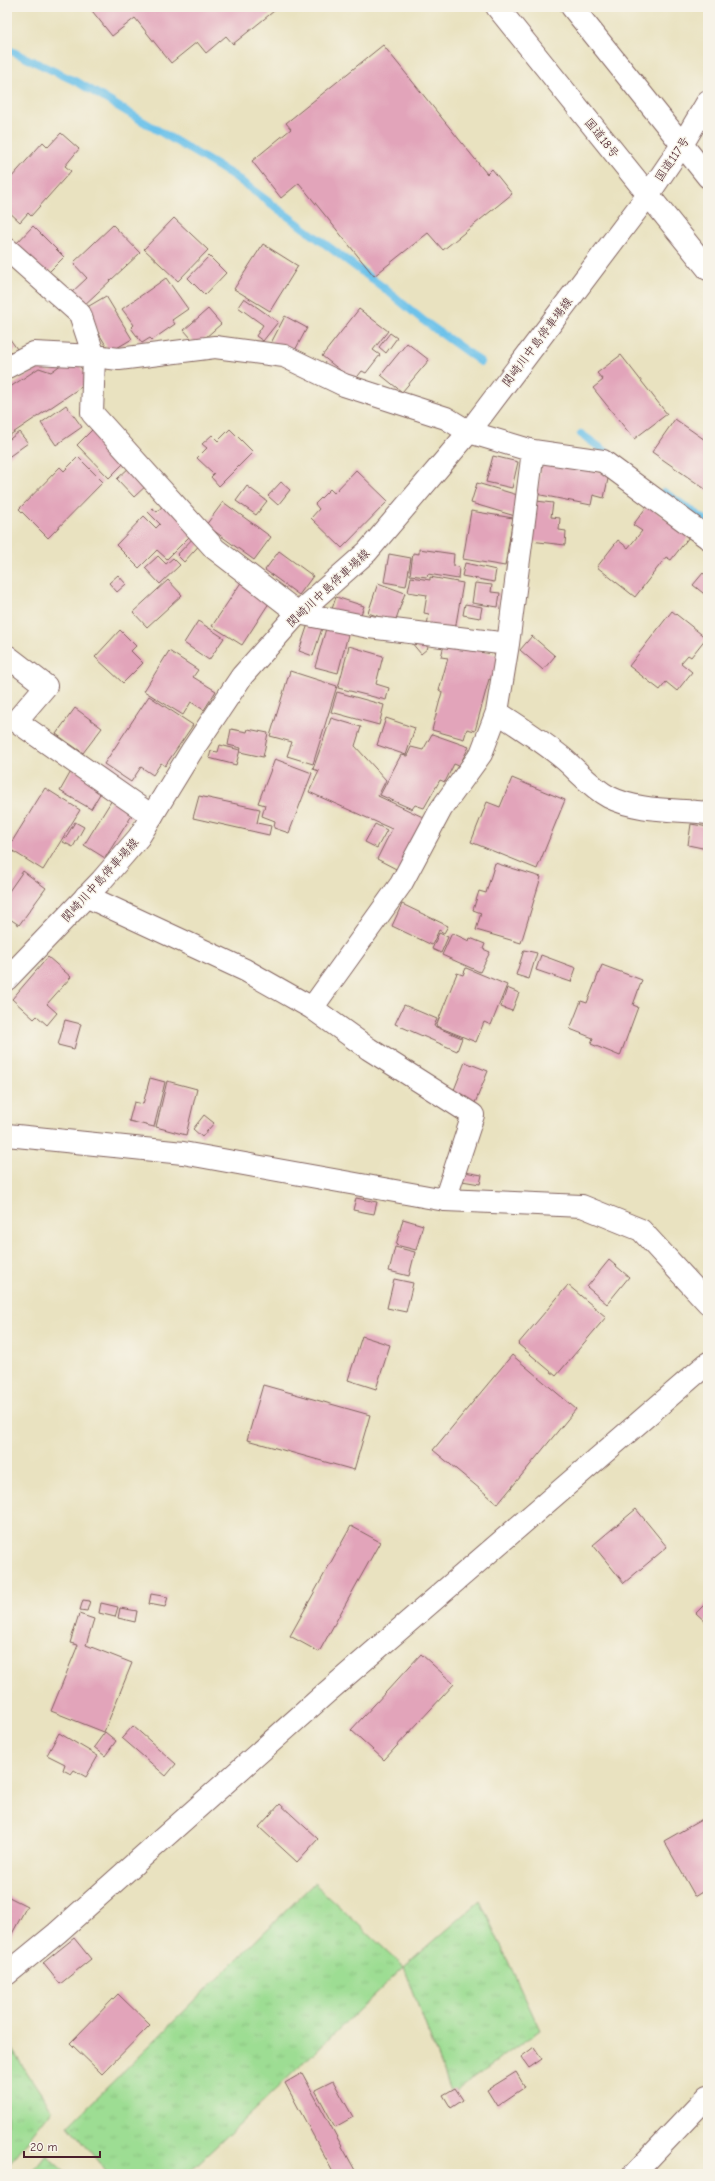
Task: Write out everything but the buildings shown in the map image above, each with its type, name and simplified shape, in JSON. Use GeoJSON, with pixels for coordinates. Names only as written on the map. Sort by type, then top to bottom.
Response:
{"type":"FeatureCollection","features":[{"type":"Feature","properties":{"kind":"main road","name":"国道18号"},"geometry":{"type":"LineString","coordinates":[[497,7],[708,269]]}},
{"type":"Feature","properties":{"kind":"main road"},"geometry":{"type":"LineString","coordinates":[[572,7],[708,177]]}},
{"type":"Feature","properties":{"kind":"main road","name":"国道117号"},"geometry":{"type":"LineString","coordinates":[[648,195],[682,145],[708,101]]}},
{"type":"Feature","properties":{"kind":"main road","name":"関崎川中島停車場線"},"geometry":{"type":"LineString","coordinates":[[7,979],[102,880],[139,837],[191,752],[242,676],[298,613],[367,552],[469,432],[648,195]]}},
{"type":"Feature","properties":{"kind":"main road"},"geometry":{"type":"LineString","coordinates":[[7,249],[80,314],[94,356],[92,413],[215,549],[298,613],[369,627],[508,644]]}},
{"type":"Feature","properties":{"kind":"main road"},"geometry":{"type":"LineString","coordinates":[[7,367],[34,353],[94,356],[119,359],[215,347],[284,356],[344,385],[446,418],[469,432],[533,451],[603,460],[708,538]]}},
{"type":"Feature","properties":{"kind":"main road"},"geometry":{"type":"LineString","coordinates":[[312,1008],[401,884],[441,809],[481,754],[497,712],[508,644],[533,451]]}},
{"type":"Feature","properties":{"kind":"main road"},"geometry":{"type":"LineString","coordinates":[[7,656],[46,686],[11,726],[152,816]]}},
{"type":"Feature","properties":{"kind":"main road"},"geometry":{"type":"LineString","coordinates":[[497,712],[533,735],[565,760],[589,784],[610,797],[647,808],[708,813]]}},
{"type":"Feature","properties":{"kind":"main road"},"geometry":{"type":"LineString","coordinates":[[86,896],[245,970],[312,1008],[369,1049],[473,1114],[445,1200]]}},
{"type":"Feature","properties":{"kind":"main road"},"geometry":{"type":"LineString","coordinates":[[7,1135],[183,1153],[445,1200],[582,1206],[641,1230],[708,1303]]}},
{"type":"Feature","properties":{"kind":"main road"},"geometry":{"type":"LineString","coordinates":[[7,1974],[57,1933],[338,1683],[708,1363]]}},
{"type":"Feature","properties":{"kind":"main road"},"geometry":{"type":"LineString","coordinates":[[634,2174],[708,2096]]}},
{"type":"Feature","properties":{"kind":"green space"},"geometry":{"type":"Polygon","coordinates":[[[314,1883],[404,1967],[187,2174],[108,2174],[69,2125],[314,1883]]]}},
{"type":"Feature","properties":{"kind":"green space"},"geometry":{"type":"Polygon","coordinates":[[[480,1901],[540,2030],[451,2094],[404,1967],[480,1901]]]}},
{"type":"Feature","properties":{"kind":"green space"},"geometry":{"type":"Polygon","coordinates":[[[7,2042],[52,2110],[7,2167],[7,2042]]]}},
{"type":"Feature","properties":{"kind":"green space"},"geometry":{"type":"Polygon","coordinates":[[[46,2155],[67,2174],[31,2174],[46,2155]]]}},
{"type":"Feature","properties":{"kind":"waterway"},"geometry":{"type":"LineString","coordinates":[[7,49],[79,83],[234,176],[384,288],[424,321],[481,362]]}},
{"type":"Feature","properties":{"kind":"waterway"},"geometry":{"type":"LineString","coordinates":[[581,434],[612,456]]}},
{"type":"Feature","properties":{"kind":"waterway"},"geometry":{"type":"LineString","coordinates":[[664,492],[708,522]]}}]}
